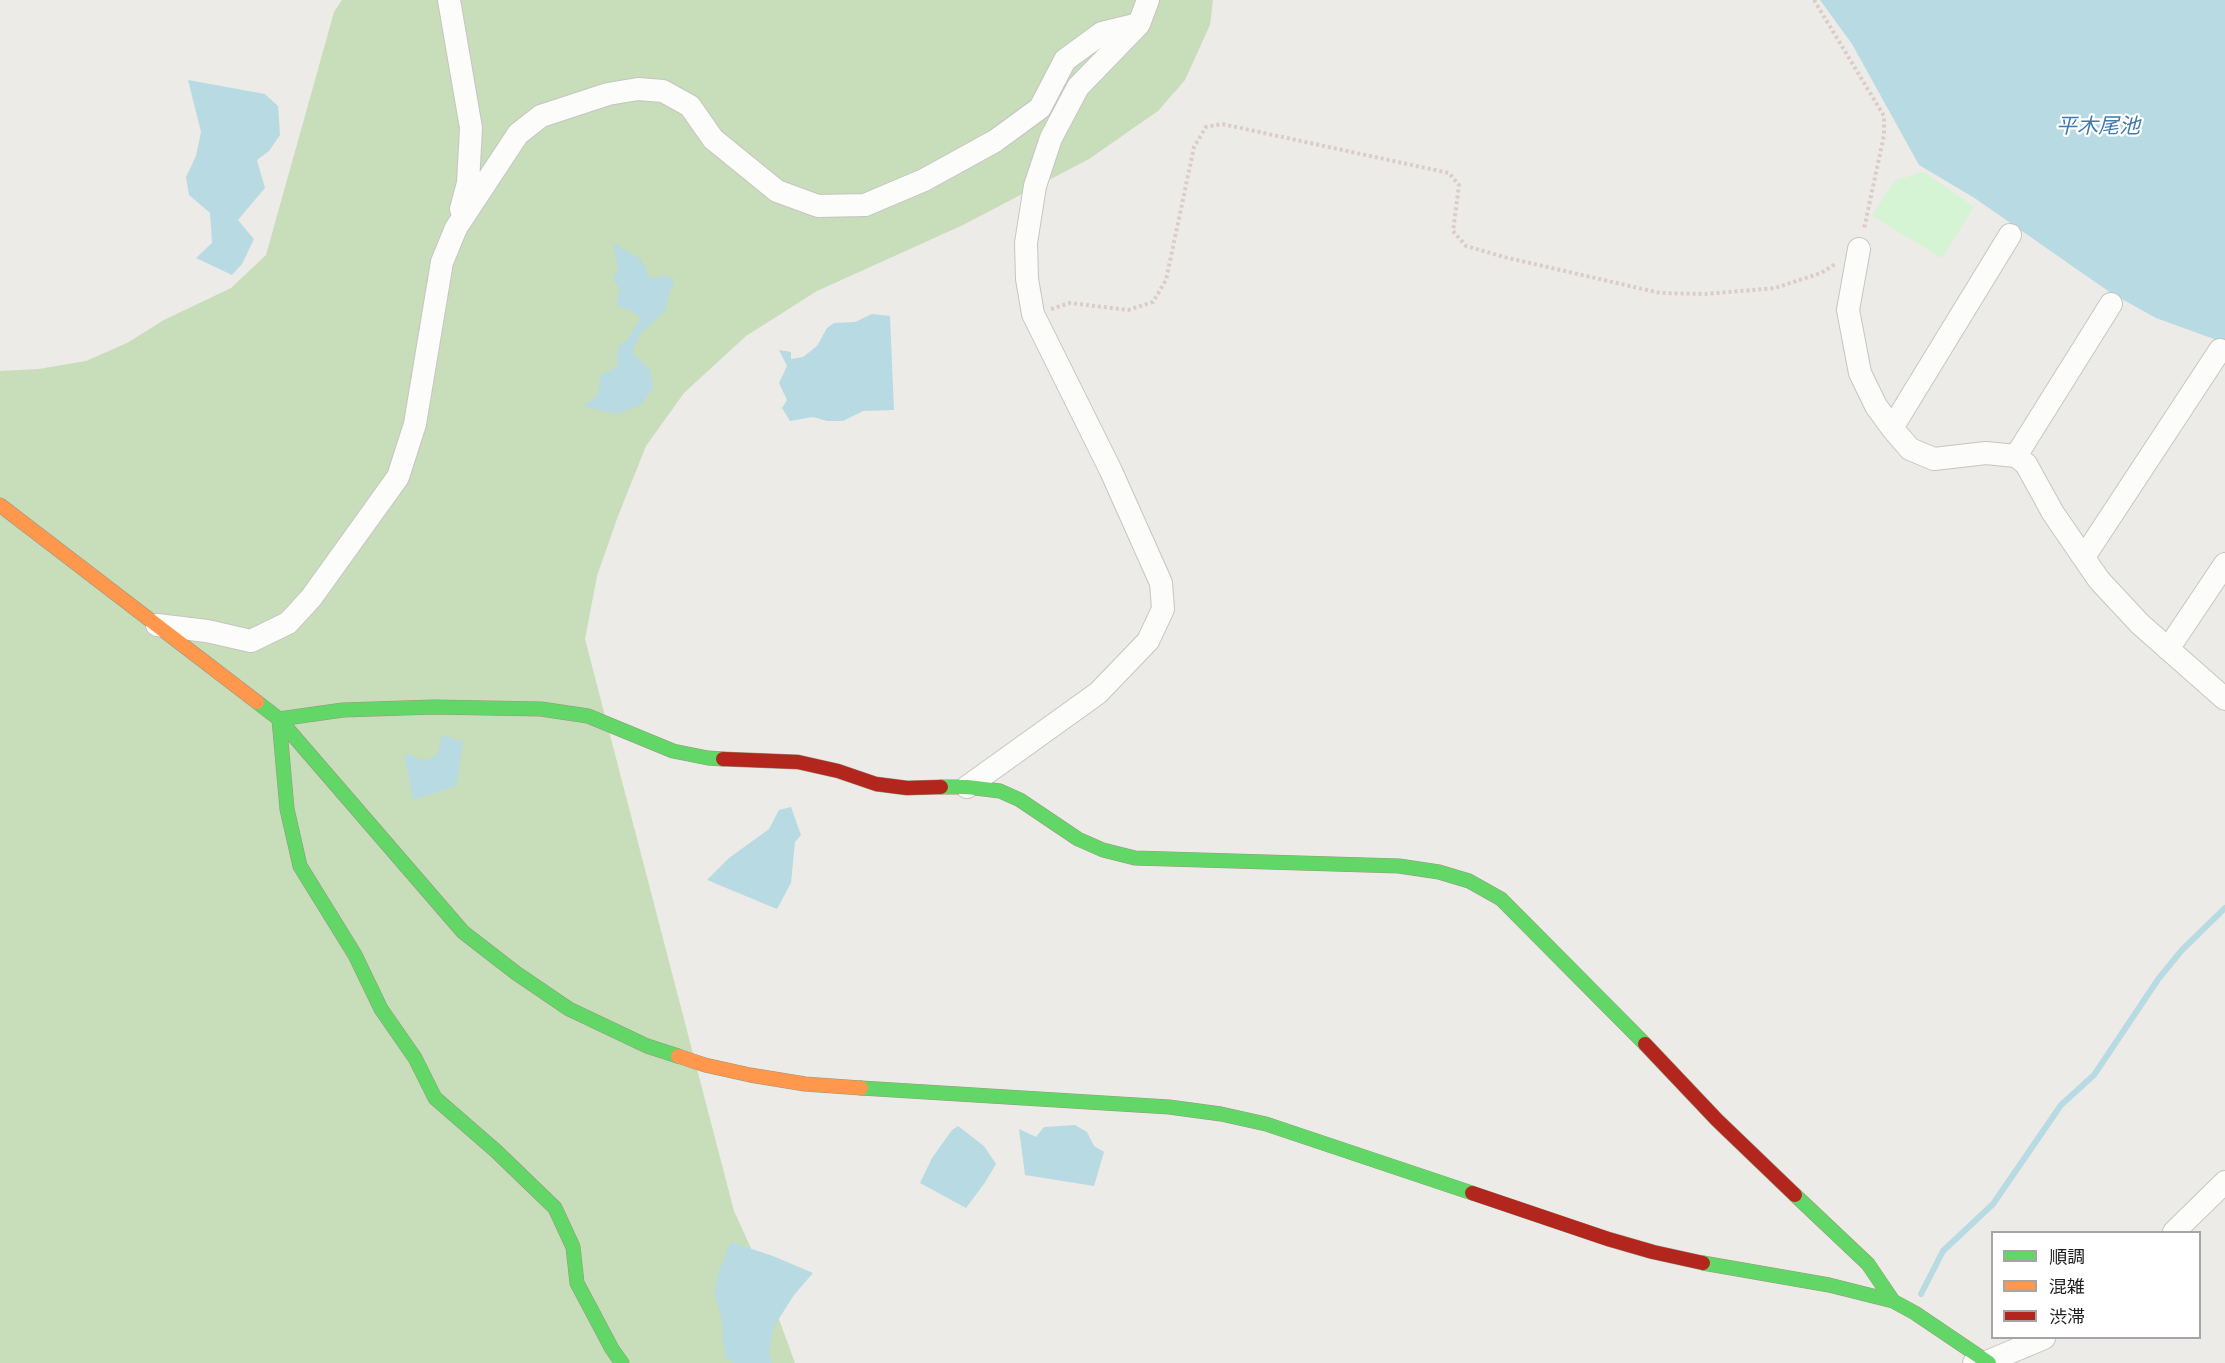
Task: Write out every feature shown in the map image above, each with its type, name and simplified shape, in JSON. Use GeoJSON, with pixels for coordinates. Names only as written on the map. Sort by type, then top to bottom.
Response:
{"type":"FeatureCollection","features":[{"type":"Feature","properties":{"kind":"street"},"geometry":{"type":"LineString","coordinates":[[155,625],[207,631],[251,641],[288,624],[311,598],[398,477],[415,424],[442,262],[456,228],[468,183],[471,128],[449,0]]}},
{"type":"Feature","properties":{"kind":"street"},"geometry":{"type":"LineString","coordinates":[[967,787],[1098,693],[1148,641],[1162,609],[1161,583],[1111,471],[1033,314],[1028,287],[1026,243],[1035,186],[1051,138],[1078,87],[1139,24],[1148,0]]}},
{"type":"Feature","properties":{"kind":"street"},"geometry":{"type":"LineString","coordinates":[[456,228],[518,134],[541,116],[608,94],[638,89],[663,91],[690,106],[713,139],[777,191],[818,207],[865,205],[924,180],[995,141],[1040,108],[1065,60],[1102,33],[1139,24]]}},
{"type":"Feature","properties":{"kind":"street"},"geometry":{"type":"LineString","coordinates":[[1892,428],[2010,235]]}},
{"type":"Feature","properties":{"kind":"street"},"geometry":{"type":"LineString","coordinates":[[1859,249],[1848,310],[1860,373],[1876,406],[1892,428],[1910,449],[1934,459],[1986,453],[2016,456],[2026,464],[2053,513],[2099,580],[2140,624],[2225,699]]}},
{"type":"Feature","properties":{"kind":"street"},"geometry":{"type":"LineString","coordinates":[[2016,456],[2110,304]]}},
{"type":"Feature","properties":{"kind":"street"},"geometry":{"type":"LineString","coordinates":[[2084,557],[2220,350]]}},
{"type":"Feature","properties":{"kind":"street"},"geometry":{"type":"LineString","coordinates":[[0,505],[279,719],[463,932],[516,973],[569,1009],[647,1046],[705,1065],[805,1084],[1169,1107],[1221,1114],[1287,1131],[1653,1252],[1829,1285],[1893,1301],[1915,1313],[1983,1363],[2042,1339]]}},
{"type":"Feature","properties":{"kind":"street"},"geometry":{"type":"LineString","coordinates":[[2168,649],[2225,564]]}},
{"type":"Feature","properties":{"kind":"street"},"geometry":{"type":"LineString","coordinates":[[279,719],[343,710],[377,708],[434,706],[541,709],[588,716],[673,750],[708,758],[798,762],[838,771],[876,784],[907,788],[967,787],[1000,791],[1020,800],[1078,839],[1102,850],[1135,858],[1400,866],[1439,872],[1469,881],[1501,899],[1717,1120],[1868,1264],[1893,1301]]}},
{"type":"Feature","properties":{"kind":"street"},"geometry":{"type":"LineString","coordinates":[[279,719],[287,809],[300,866],[355,955],[381,1009],[415,1058],[435,1098],[496,1150],[555,1208],[573,1247],[577,1283],[622,1363]]}},
{"type":"Feature","properties":{"kind":"street"},"geometry":{"type":"LineString","coordinates":[[2176,1231],[2225,1182]]}},
{"type":"Feature","properties":{"kind":"path"},"geometry":{"type":"LineString","coordinates":[[1033,314],[1070,303],[1128,310],[1153,302],[1166,280],[1194,147],[1206,127],[1222,124],[1449,173],[1459,185],[1453,231],[1466,246],[1660,293],[1705,294],[1775,288],[1821,273],[1859,249],[1884,135],[1884,116],[1814,0]]}},
{"type":"Feature","properties":{"kind":"green space"},"geometry":{"type":"Polygon","coordinates":[[[342,0],[1213,0],[1210,25],[1185,80],[1158,111],[1089,159],[963,225],[817,291],[746,336],[684,393],[646,446],[597,576],[585,639],[734,1211],[761,1270],[795,1363],[0,1363],[0,371],[39,369],[86,361],[127,343],[164,320],[231,288],[266,255],[334,12],[342,0]]]}},
{"type":"Feature","properties":{"kind":"green space"},"geometry":{"type":"Polygon","coordinates":[[[1924,172],[1974,207],[1942,258],[1872,216],[1895,180],[1924,172]]]}},
{"type":"Feature","properties":{"kind":"water","name":"平木尾池"},"geometry":{"type":"Polygon","coordinates":[[[1820,0],[2225,0],[2225,343],[2156,318],[2111,293],[1973,197],[1919,165],[1852,44],[1820,0]]]}},
{"type":"Feature","properties":{"kind":"water"},"geometry":{"type":"Polygon","coordinates":[[[188,80],[265,94],[278,106],[280,135],[269,151],[257,160],[265,188],[238,220],[254,239],[242,264],[232,275],[196,258],[212,243],[210,213],[189,195],[186,177],[196,156],[201,132],[188,80]]]}},
{"type":"Feature","properties":{"kind":"water"},"geometry":{"type":"Polygon","coordinates":[[[613,243],[641,259],[650,279],[665,276],[674,280],[664,312],[642,332],[632,352],[650,370],[653,388],[639,406],[616,414],[583,406],[598,395],[601,375],[617,367],[618,347],[628,339],[641,318],[616,305],[620,288],[613,280],[618,268],[613,243]]]}},
{"type":"Feature","properties":{"kind":"water"},"geometry":{"type":"Polygon","coordinates":[[[872,314],[890,316],[894,410],[863,411],[843,421],[827,421],[813,417],[790,421],[782,408],[787,400],[779,383],[787,366],[779,350],[791,352],[791,359],[803,357],[817,346],[827,328],[834,323],[855,322],[872,314]]]}},
{"type":"Feature","properties":{"kind":"water"},"geometry":{"type":"Polygon","coordinates":[[[442,735],[463,742],[456,786],[413,800],[404,753],[425,761],[438,754],[442,735]]]}},
{"type":"Feature","properties":{"kind":"water"},"geometry":{"type":"Polygon","coordinates":[[[791,807],[801,835],[795,842],[791,883],[777,909],[707,880],[729,858],[769,829],[779,810],[791,807]]]}},
{"type":"Feature","properties":{"kind":"water"},"geometry":{"type":"Polygon","coordinates":[[[1075,1125],[1087,1132],[1094,1146],[1104,1152],[1094,1186],[1025,1175],[1019,1129],[1036,1137],[1044,1127],[1075,1125]]]}},
{"type":"Feature","properties":{"kind":"water"},"geometry":{"type":"Polygon","coordinates":[[[958,1126],[984,1146],[996,1164],[966,1208],[920,1183],[932,1158],[952,1130],[958,1126]]]}},
{"type":"Feature","properties":{"kind":"water"},"geometry":{"type":"Polygon","coordinates":[[[731,1242],[813,1273],[794,1295],[773,1328],[769,1354],[772,1363],[734,1363],[725,1358],[721,1315],[714,1293],[719,1271],[731,1242]]]}},
{"type":"Feature","properties":{"kind":"waterway"},"geometry":{"type":"LineString","coordinates":[[1921,1294],[1943,1251],[1993,1204],[2061,1105],[2094,1075],[2159,978],[2182,950],[2225,908]]}},
{"type":"Feature","properties":{"kind":"traffic: fast"},"geometry":{"type":"LineString","coordinates":[[257,702],[279,719],[463,932],[516,973],[569,1009],[647,1046],[678,1056]]}},
{"type":"Feature","properties":{"kind":"traffic: fast"},"geometry":{"type":"LineString","coordinates":[[279,719],[343,710],[434,707],[541,709],[588,716],[673,751],[723,759]]}},
{"type":"Feature","properties":{"kind":"traffic: fast"},"geometry":{"type":"LineString","coordinates":[[279,719],[287,809],[300,866],[355,955],[381,1009],[415,1058],[435,1098],[496,1151],[555,1208],[573,1247],[577,1283],[612,1349],[622,1363]]}},
{"type":"Feature","properties":{"kind":"traffic: fast"},"geometry":{"type":"LineString","coordinates":[[941,787],[1000,791],[1020,800],[1078,839],[1103,850],[1135,858],[1399,866],[1439,872],[1469,881],[1501,899],[1645,1044]]}},
{"type":"Feature","properties":{"kind":"traffic: fast"},"geometry":{"type":"LineString","coordinates":[[861,1088],[1169,1107],[1221,1114],[1266,1124],[1472,1193]]}},
{"type":"Feature","properties":{"kind":"traffic: fast"},"geometry":{"type":"LineString","coordinates":[[1795,1195],[1868,1264],[1893,1301]]}},
{"type":"Feature","properties":{"kind":"traffic: fast"},"geometry":{"type":"LineString","coordinates":[[1703,1263],[1829,1285],[1893,1301],[1915,1313],[1989,1363]]}},
{"type":"Feature","properties":{"kind":"traffic: slow"},"geometry":{"type":"LineString","coordinates":[[0,505],[257,702]]}},
{"type":"Feature","properties":{"kind":"traffic: slow"},"geometry":{"type":"LineString","coordinates":[[678,1056],[705,1065],[750,1075],[805,1084],[861,1088]]}},
{"type":"Feature","properties":{"kind":"traffic: jam"},"geometry":{"type":"LineString","coordinates":[[723,759],[798,762],[838,771],[876,784],[907,788],[941,787]]}},
{"type":"Feature","properties":{"kind":"traffic: jam"},"geometry":{"type":"LineString","coordinates":[[1645,1044],[1717,1120],[1795,1195]]}},
{"type":"Feature","properties":{"kind":"traffic: jam"},"geometry":{"type":"LineString","coordinates":[[1472,1193],[1608,1239],[1703,1263]]}}]}
